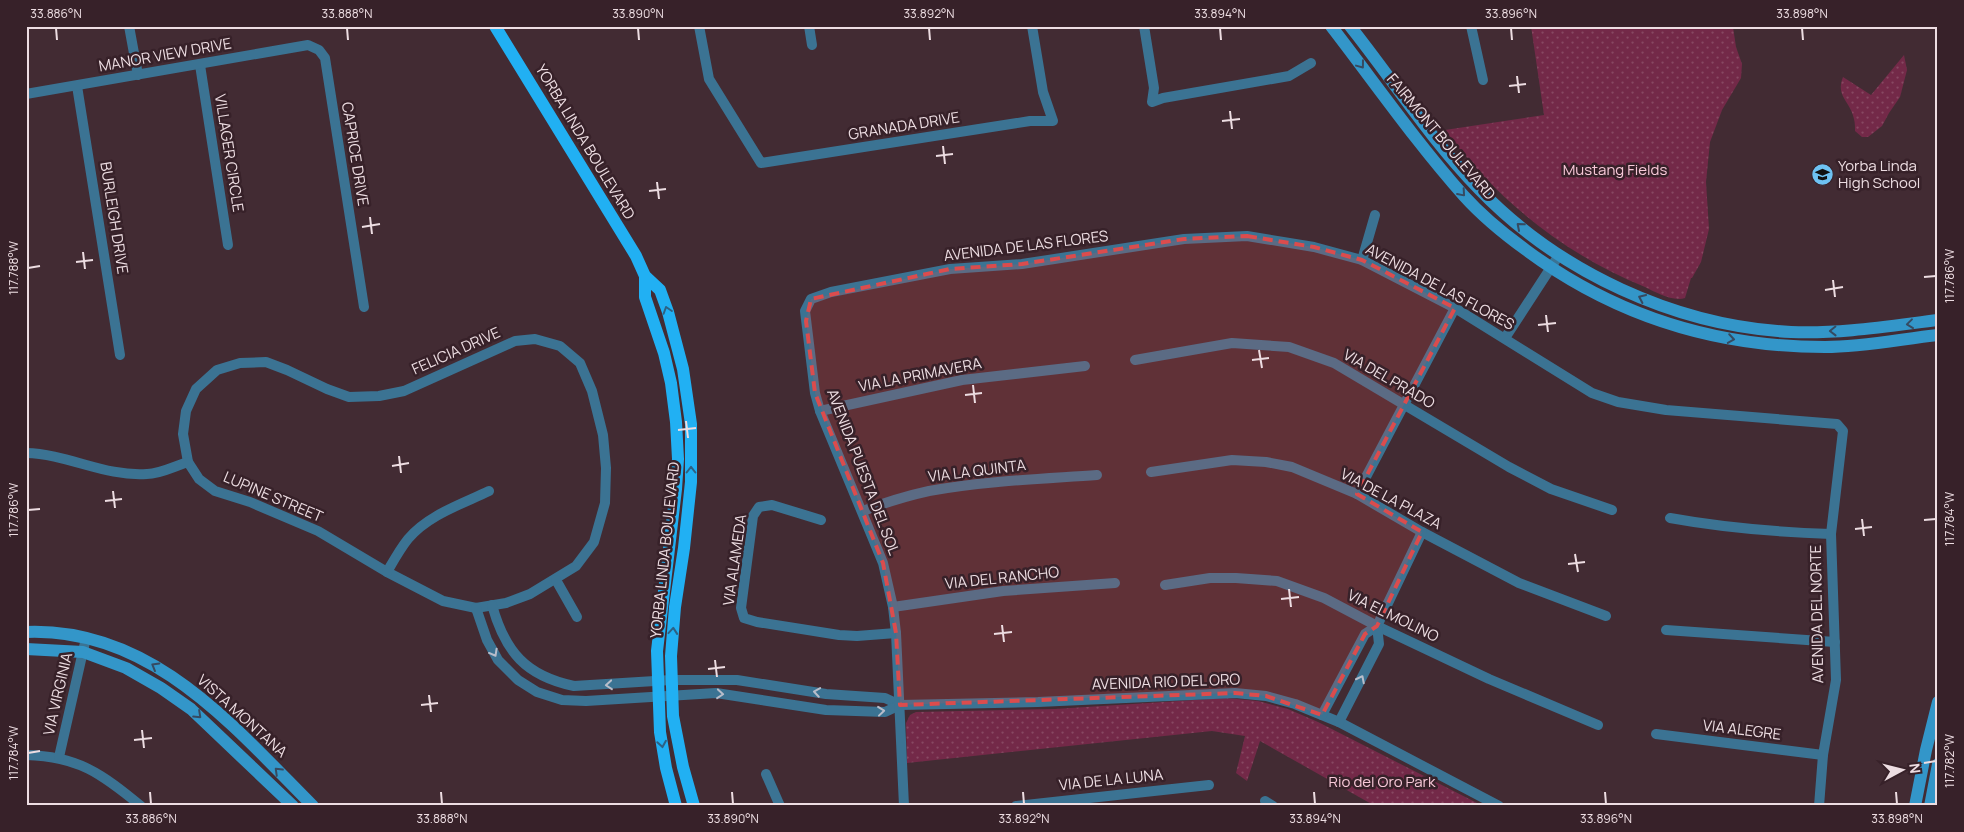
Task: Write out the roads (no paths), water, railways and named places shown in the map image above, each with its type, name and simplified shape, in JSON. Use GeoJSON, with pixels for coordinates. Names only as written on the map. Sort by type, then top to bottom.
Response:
{"type":"FeatureCollection","features":[{"type":"Feature","properties":{"kind":"main road","name":"YORBA LINDA BOULEVARD"},"geometry":{"type":"LineString","coordinates":[[495,26],[633,251],[645,276],[660,290],[668,312],[685,381],[691,424],[691,482],[675,607],[671,680],[673,716],[683,767],[694,806]]}},
{"type":"Feature","properties":{"kind":"main road","name":"FAIRMONT BOULEVARD"},"geometry":{"type":"LineString","coordinates":[[1331,26],[1464,196],[1508,236],[1550,268],[1594,293],[1636,312],[1684,329],[1722,338],[1774,345],[1828,347],[1938,335]]}},
{"type":"Feature","properties":{"kind":"main road","name":"FAIRMONT BOULEVARD"},"geometry":{"type":"LineString","coordinates":[[1350,26],[1449,154],[1478,188],[1528,233],[1582,269],[1651,302],[1688,314],[1746,327],[1791,332],[1849,331],[1938,320]]}},
{"type":"Feature","properties":{"kind":"main road","name":"YORBA LINDA BOULEVARD"},"geometry":{"type":"LineString","coordinates":[[645,276],[645,296],[658,331],[672,383],[676,422],[678,460],[673,522],[657,651],[660,732],[666,768],[676,806]]}},
{"type":"Feature","properties":{"kind":"main road"},"geometry":{"type":"LineString","coordinates":[[1684,329],[1688,314]]}},
{"type":"Feature","properties":{"kind":"main road"},"geometry":{"type":"LineString","coordinates":[[1881,328],[1883,341]]}},
{"type":"Feature","properties":{"kind":"main road"},"geometry":{"type":"LineString","coordinates":[[672,383],[685,381]]}},
{"type":"Feature","properties":{"kind":"main road","name":"VISTA MONTANA"},"geometry":{"type":"LineString","coordinates":[[26,632],[46,632],[86,638],[134,654],[173,676],[222,716],[313,806]]}},
{"type":"Feature","properties":{"kind":"main road","name":"VISTA MONTANA"},"geometry":{"type":"LineString","coordinates":[[26,649],[83,652],[126,668],[191,708],[293,806]]}},
{"type":"Feature","properties":{"kind":"main road"},"geometry":{"type":"LineString","coordinates":[[1915,806],[1938,702]]}},
{"type":"Feature","properties":{"kind":"main road"},"geometry":{"type":"LineString","coordinates":[[1930,806],[1938,764]]}},
{"type":"Feature","properties":{"kind":"street"},"geometry":{"type":"LineString","coordinates":[[129,26],[138,75]]}},
{"type":"Feature","properties":{"kind":"street","name":"GRANADA DRIVE"},"geometry":{"type":"LineString","coordinates":[[699,26],[708,79],[761,163],[1030,121],[1053,121],[1043,92],[1032,26]]}},
{"type":"Feature","properties":{"kind":"street"},"geometry":{"type":"LineString","coordinates":[[809,26],[812,45]]}},
{"type":"Feature","properties":{"kind":"street"},"geometry":{"type":"LineString","coordinates":[[1144,26],[1154,88],[1152,102],[1163,98],[1289,76],[1311,63]]}},
{"type":"Feature","properties":{"kind":"street"},"geometry":{"type":"LineString","coordinates":[[1471,26],[1483,80]]}},
{"type":"Feature","properties":{"kind":"street","name":"MANOR VIEW DRIVE"},"geometry":{"type":"LineString","coordinates":[[26,94],[308,45]]}},
{"type":"Feature","properties":{"kind":"street","name":"CAPRICE DRIVE"},"geometry":{"type":"LineString","coordinates":[[308,45],[319,50],[325,58],[364,307]]}},
{"type":"Feature","properties":{"kind":"street","name":"VILLAGER CIRCLE"},"geometry":{"type":"LineString","coordinates":[[200,65],[228,245]]}},
{"type":"Feature","properties":{"kind":"street","name":"BURLEIGH DRIVE"},"geometry":{"type":"LineString","coordinates":[[77,86],[120,356]]}},
{"type":"Feature","properties":{"kind":"street"},"geometry":{"type":"LineString","coordinates":[[1362,260],[1375,215]]}},
{"type":"Feature","properties":{"kind":"street","name":"AVENIDA DE LAS FLORES"},"geometry":{"type":"LineString","coordinates":[[811,299],[837,290],[950,269],[1031,263],[1184,239],[1247,236],[1314,247],[1362,260],[1455,308],[1592,392],[1618,402],[1666,410],[1836,424]]}},
{"type":"Feature","properties":{"kind":"street"},"geometry":{"type":"LineString","coordinates":[[1505,338],[1559,255]]}},
{"type":"Feature","properties":{"kind":"street","name":"AVENIDA PUESTA DEL SOL"},"geometry":{"type":"LineString","coordinates":[[811,299],[805,311],[812,377],[820,411],[883,562],[893,607],[900,705],[904,806]]}},
{"type":"Feature","properties":{"kind":"street"},"geometry":{"type":"LineString","coordinates":[[1357,494],[1455,308]]}},
{"type":"Feature","properties":{"kind":"street","name":"FELICIA DRIVE"},"geometry":{"type":"LineString","coordinates":[[188,462],[183,434],[186,411],[196,389],[218,370],[240,362],[266,362],[349,397],[379,396],[404,391],[515,342],[536,339],[560,346],[580,363],[592,391],[603,435],[606,477],[605,504],[594,542],[576,566],[556,580],[530,594],[506,603],[476,608]]}},
{"type":"Feature","properties":{"kind":"street","name":"VIA DEL PRADO"},"geometry":{"type":"LineString","coordinates":[[1135,360],[1232,343],[1290,347],[1334,363],[1551,489],[1612,510]]}},
{"type":"Feature","properties":{"kind":"street","name":"VIA LA PRIMAVERA"},"geometry":{"type":"LineString","coordinates":[[820,411],[962,380],[1085,366]]}},
{"type":"Feature","properties":{"kind":"street","name":"AVENIDA DEL NORTE"},"geometry":{"type":"LineString","coordinates":[[1819,806],[1823,755],[1836,680],[1831,534],[1843,431],[1836,424]]}},
{"type":"Feature","properties":{"kind":"street"},"geometry":{"type":"LineString","coordinates":[[26,454],[44,454],[120,473],[148,474],[188,462]]}},
{"type":"Feature","properties":{"kind":"street","name":"VIA DE LA PLAZA"},"geometry":{"type":"LineString","coordinates":[[1151,472],[1232,460],[1266,462],[1292,467],[1357,494],[1422,532],[1519,583],[1606,616]]}},
{"type":"Feature","properties":{"kind":"street","name":"LUPINE STREET"},"geometry":{"type":"LineString","coordinates":[[188,462],[200,479],[215,491],[250,502],[318,531],[387,572],[443,601],[476,608]]}},
{"type":"Feature","properties":{"kind":"street","name":"VIA LA QUINTA"},"geometry":{"type":"LineString","coordinates":[[862,511],[899,498],[928,491],[970,485],[1097,476]]}},
{"type":"Feature","properties":{"kind":"street"},"geometry":{"type":"LineString","coordinates":[[387,572],[398,552],[420,527],[432,518],[489,491]]}},
{"type":"Feature","properties":{"kind":"street","name":"VIA ALAMEDA"},"geometry":{"type":"LineString","coordinates":[[821,520],[772,505],[759,507],[753,516],[741,608],[744,618],[839,635],[858,636],[896,633]]}},
{"type":"Feature","properties":{"kind":"street"},"geometry":{"type":"LineString","coordinates":[[1670,518],[1753,531],[1831,534]]}},
{"type":"Feature","properties":{"kind":"street"},"geometry":{"type":"LineString","coordinates":[[1322,715],[1365,634],[1377,626],[1422,532]]}},
{"type":"Feature","properties":{"kind":"street","name":"VIA EL MOLINO"},"geometry":{"type":"LineString","coordinates":[[1165,585],[1210,578],[1277,581],[1324,598],[1377,626],[1489,679],[1598,725]]}},
{"type":"Feature","properties":{"kind":"street"},"geometry":{"type":"LineString","coordinates":[[556,580],[577,617]]}},
{"type":"Feature","properties":{"kind":"street","name":"VIA DEL RANCHO"},"geometry":{"type":"LineString","coordinates":[[893,607],[1003,591],[1115,583]]}},
{"type":"Feature","properties":{"kind":"street","name":"AVENIDA RIO DEL ORO"},"geometry":{"type":"LineString","coordinates":[[492,605],[498,626],[511,651],[526,667],[560,683],[574,686],[658,680],[737,680],[826,694],[885,698],[900,705]]}},
{"type":"Feature","properties":{"kind":"street","name":"AVENIDA RIO DEL ORO"},"geometry":{"type":"LineString","coordinates":[[476,608],[487,640],[498,660],[518,680],[537,692],[562,700],[586,701],[716,693],[826,710],[885,712],[900,705],[1038,702],[1235,692],[1266,696],[1295,704],[1339,722],[1499,806]]}},
{"type":"Feature","properties":{"kind":"street"},"geometry":{"type":"LineString","coordinates":[[1339,722],[1379,644],[1377,626]]}},
{"type":"Feature","properties":{"kind":"street"},"geometry":{"type":"LineString","coordinates":[[1666,630],[1835,642]]}},
{"type":"Feature","properties":{"kind":"street","name":"VIA VIRGINIA"},"geometry":{"type":"LineString","coordinates":[[59,757],[86,638]]}},
{"type":"Feature","properties":{"kind":"street","name":"VIA ALEGRE"},"geometry":{"type":"LineString","coordinates":[[1656,734],[1823,755]]}},
{"type":"Feature","properties":{"kind":"street"},"geometry":{"type":"LineString","coordinates":[[26,755],[59,757],[85,766],[100,774],[141,806]]}},
{"type":"Feature","properties":{"kind":"street"},"geometry":{"type":"LineString","coordinates":[[766,774],[780,806]]}},
{"type":"Feature","properties":{"kind":"street","name":"VIA DE LA LUNA"},"geometry":{"type":"LineString","coordinates":[[1016,806],[1209,785]]}},
{"type":"Feature","properties":{"kind":"place","name":"Yorba Linda High School"},"geometry":{"type":"Point","coordinates":[1822,175]}},
{"type":"Feature","properties":{"kind":"park label","name":"Mustang Fields"},"geometry":{"type":"Point","coordinates":[1615,170]}},
{"type":"Feature","properties":{"kind":"park label","name":"Rio del Oro Park"},"geometry":{"type":"Point","coordinates":[1382,782]}}]}
